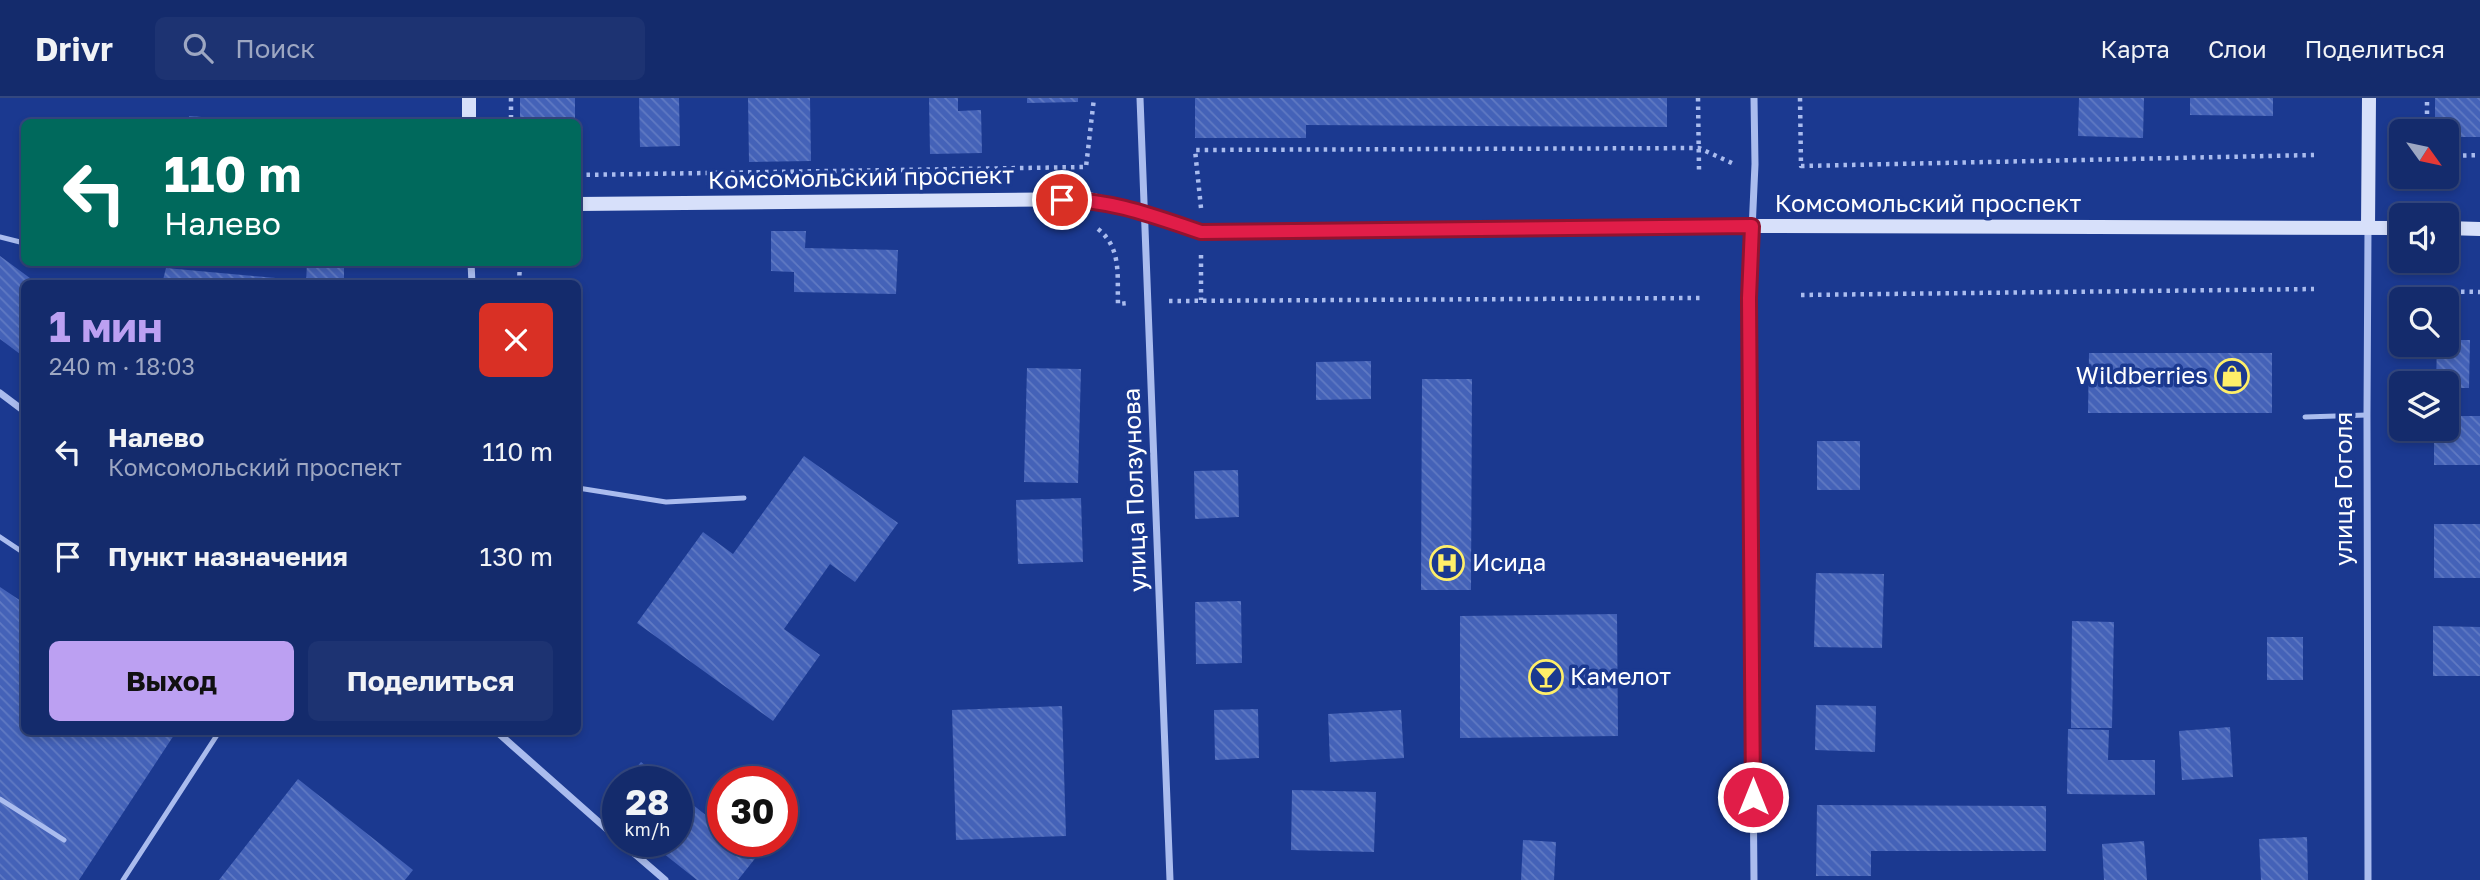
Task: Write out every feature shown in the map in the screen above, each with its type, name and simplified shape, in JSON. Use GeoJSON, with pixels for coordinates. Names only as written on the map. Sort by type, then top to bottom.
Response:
{"type":"FeatureCollection","features":[{"type":"Feature","properties":{"kind":"street"},"geometry":{"type":"LineString","coordinates":[[469,98],[469,119]]}},
{"type":"Feature","properties":{"kind":"street","name":"улица Ползунова"},"geometry":{"type":"LineString","coordinates":[[1140,98],[1170,880]]}},
{"type":"Feature","properties":{"kind":"street"},"geometry":{"type":"LineString","coordinates":[[1754,98],[1749,311],[1754,880]]}},
{"type":"Feature","properties":{"kind":"street","name":"улица Гоголя"},"geometry":{"type":"LineString","coordinates":[[2368,880],[2369,98]]}},
{"type":"Feature","properties":{"kind":"street","name":"Комсомольский проспект"},"geometry":{"type":"LineString","coordinates":[[581,204],[1088,199],[1143,212],[1201,232],[1752,226],[2389,228]]}},
{"type":"Feature","properties":{"kind":"street"},"geometry":{"type":"LineString","coordinates":[[2459,228],[2480,229]]}},
{"type":"Feature","properties":{"kind":"street"},"geometry":{"type":"LineString","coordinates":[[0,393],[21,409]]}},
{"type":"Feature","properties":{"kind":"street"},"geometry":{"type":"LineString","coordinates":[[499,735],[602,824]]}},
{"type":"Feature","properties":{"kind":"street"},"geometry":{"type":"LineString","coordinates":[[639,857],[665,880]]}},
{"type":"Feature","properties":{"kind":"lane"},"geometry":{"type":"LineString","coordinates":[[0,237],[21,242]]}},
{"type":"Feature","properties":{"kind":"lane"},"geometry":{"type":"LineString","coordinates":[[2305,417],[2367,415]]}},
{"type":"Feature","properties":{"kind":"lane"},"geometry":{"type":"LineString","coordinates":[[581,488],[666,502],[744,498]]}},
{"type":"Feature","properties":{"kind":"lane"},"geometry":{"type":"LineString","coordinates":[[0,537],[21,551]]}},
{"type":"Feature","properties":{"kind":"lane"},"geometry":{"type":"LineString","coordinates":[[123,880],[217,735]]}},
{"type":"Feature","properties":{"kind":"lane"},"geometry":{"type":"LineString","coordinates":[[0,799],[64,841]]}},
{"type":"Feature","properties":{"kind":"path"},"geometry":{"type":"LineString","coordinates":[[511,98],[511,119]]}},
{"type":"Feature","properties":{"kind":"path"},"geometry":{"type":"LineString","coordinates":[[581,175],[1086,167],[1094,98]]}},
{"type":"Feature","properties":{"kind":"path"},"geometry":{"type":"LineString","coordinates":[[1698,98],[1699,170]]}},
{"type":"Feature","properties":{"kind":"path"},"geometry":{"type":"LineString","coordinates":[[1800,98],[1801,166],[2314,155]]}},
{"type":"Feature","properties":{"kind":"path"},"geometry":{"type":"LineString","coordinates":[[2427,98],[2427,119]]}},
{"type":"Feature","properties":{"kind":"path"},"geometry":{"type":"LineString","coordinates":[[1195,150],[1699,148],[1734,164]]}},
{"type":"Feature","properties":{"kind":"path"},"geometry":{"type":"LineString","coordinates":[[2459,156],[2480,155]]}},
{"type":"Feature","properties":{"kind":"path"},"geometry":{"type":"LineString","coordinates":[[1089,223],[1111,241],[1116,258],[1118,304],[1215,300],[1701,298]]}},
{"type":"Feature","properties":{"kind":"path"},"geometry":{"type":"LineString","coordinates":[[1801,295],[2314,289]]}},
{"type":"Feature","properties":{"kind":"path"},"geometry":{"type":"LineString","coordinates":[[2459,292],[2480,292]]}},
{"type":"Feature","properties":{"kind":"building"},"geometry":{"type":"Polygon","coordinates":[[[520,98],[575,98],[575,119],[520,119],[520,98]]]}},
{"type":"Feature","properties":{"kind":"building"},"geometry":{"type":"Polygon","coordinates":[[[639,98],[679,98],[680,146],[640,147],[639,98]]]}},
{"type":"Feature","properties":{"kind":"building"},"geometry":{"type":"Polygon","coordinates":[[[748,98],[810,98],[811,161],[749,162],[748,98]]]}},
{"type":"Feature","properties":{"kind":"building"},"geometry":{"type":"Polygon","coordinates":[[[929,98],[958,98],[958,111],[981,110],[982,153],[930,154],[929,98]]]}},
{"type":"Feature","properties":{"kind":"building"},"geometry":{"type":"Polygon","coordinates":[[[1027,98],[1078,98],[1078,102],[1027,103],[1027,98]]]}},
{"type":"Feature","properties":{"kind":"building"},"geometry":{"type":"Polygon","coordinates":[[[1195,98],[1667,98],[1667,127],[1306,125],[1306,138],[1195,138],[1195,98]]]}},
{"type":"Feature","properties":{"kind":"building"},"geometry":{"type":"Polygon","coordinates":[[[2079,98],[2144,98],[2143,138],[2078,136],[2079,98]]]}},
{"type":"Feature","properties":{"kind":"building"},"geometry":{"type":"Polygon","coordinates":[[[2190,98],[2273,98],[2273,116],[2190,115],[2190,98]]]}},
{"type":"Feature","properties":{"kind":"building"},"geometry":{"type":"Polygon","coordinates":[[[2435,98],[2480,98],[2480,137],[2459,137],[2459,119],[2435,119],[2435,98]]]}},
{"type":"Feature","properties":{"kind":"building"},"geometry":{"type":"Polygon","coordinates":[[[189,116],[227,119],[189,119],[189,116]]]}},
{"type":"Feature","properties":{"kind":"building"},"geometry":{"type":"Polygon","coordinates":[[[771,231],[806,231],[805,248],[898,250],[896,294],[794,292],[794,272],[771,271],[771,231]]]}},
{"type":"Feature","properties":{"kind":"building"},"geometry":{"type":"Polygon","coordinates":[[[0,256],[33,280],[21,280],[21,355],[0,339],[0,256]]]}},
{"type":"Feature","properties":{"kind":"building"},"geometry":{"type":"Polygon","coordinates":[[[307,266],[344,266],[344,280],[306,280],[307,266]]]}},
{"type":"Feature","properties":{"kind":"building"},"geometry":{"type":"Polygon","coordinates":[[[166,268],[297,280],[163,280],[166,268]]]}},
{"type":"Feature","properties":{"kind":"building"},"geometry":{"type":"Polygon","coordinates":[[[2459,340],[2470,340],[2469,388],[2459,388],[2459,371],[2436,371],[2437,357],[2459,357],[2459,340]]]}},
{"type":"Feature","properties":{"kind":"building"},"geometry":{"type":"Polygon","coordinates":[[[2089,353],[2272,353],[2272,413],[2088,413],[2089,353]]]}},
{"type":"Feature","properties":{"kind":"building"},"geometry":{"type":"Polygon","coordinates":[[[1371,361],[1371,399],[1316,400],[1316,362],[1371,361]]]}},
{"type":"Feature","properties":{"kind":"building"},"geometry":{"type":"Polygon","coordinates":[[[1027,368],[1081,369],[1078,483],[1024,482],[1027,368]]]}},
{"type":"Feature","properties":{"kind":"building"},"geometry":{"type":"Polygon","coordinates":[[[1422,379],[1472,379],[1471,590],[1421,590],[1422,379]]]}},
{"type":"Feature","properties":{"kind":"building"},"geometry":{"type":"Polygon","coordinates":[[[2459,416],[2480,416],[2480,465],[2434,465],[2434,441],[2459,441],[2459,416]]]}},
{"type":"Feature","properties":{"kind":"building"},"geometry":{"type":"Polygon","coordinates":[[[1817,441],[1860,441],[1860,490],[1817,490],[1817,441]]]}},
{"type":"Feature","properties":{"kind":"building"},"geometry":{"type":"Polygon","coordinates":[[[804,456],[898,523],[855,582],[830,564],[784,629],[820,655],[773,721],[637,623],[703,532],[733,554],[804,456]]]}},
{"type":"Feature","properties":{"kind":"building"},"geometry":{"type":"Polygon","coordinates":[[[1238,470],[1239,517],[1195,519],[1194,471],[1238,470]]]}},
{"type":"Feature","properties":{"kind":"building"},"geometry":{"type":"Polygon","coordinates":[[[1081,498],[1083,562],[1018,564],[1016,500],[1081,498]]]}},
{"type":"Feature","properties":{"kind":"building"},"geometry":{"type":"Polygon","coordinates":[[[2434,524],[2480,524],[2480,578],[2434,578],[2434,524]]]}},
{"type":"Feature","properties":{"kind":"building"},"geometry":{"type":"Polygon","coordinates":[[[1816,573],[1884,574],[1882,648],[1814,647],[1816,573]]]}},
{"type":"Feature","properties":{"kind":"building"},"geometry":{"type":"Polygon","coordinates":[[[0,587],[21,601],[21,735],[174,735],[79,880],[0,880],[0,587]]]}},
{"type":"Feature","properties":{"kind":"building"},"geometry":{"type":"Polygon","coordinates":[[[1241,601],[1242,663],[1196,664],[1195,602],[1241,601]]]}},
{"type":"Feature","properties":{"kind":"building"},"geometry":{"type":"Polygon","coordinates":[[[1617,614],[1618,736],[1460,738],[1460,616],[1617,614]]]}},
{"type":"Feature","properties":{"kind":"building"},"geometry":{"type":"Polygon","coordinates":[[[2072,621],[2114,622],[2112,728],[2071,728],[2072,621]]]}},
{"type":"Feature","properties":{"kind":"building"},"geometry":{"type":"Polygon","coordinates":[[[2433,626],[2480,627],[2480,676],[2433,676],[2433,626]]]}},
{"type":"Feature","properties":{"kind":"building"},"geometry":{"type":"Polygon","coordinates":[[[2267,637],[2303,637],[2303,680],[2267,680],[2267,637]]]}},
{"type":"Feature","properties":{"kind":"building"},"geometry":{"type":"Polygon","coordinates":[[[1816,705],[1876,706],[1875,752],[1815,750],[1816,705]]]}},
{"type":"Feature","properties":{"kind":"building"},"geometry":{"type":"Polygon","coordinates":[[[1062,706],[1066,836],[956,840],[952,710],[1062,706]]]}},
{"type":"Feature","properties":{"kind":"building"},"geometry":{"type":"Polygon","coordinates":[[[1258,709],[1259,758],[1215,760],[1214,710],[1258,709]]]}},
{"type":"Feature","properties":{"kind":"building"},"geometry":{"type":"Polygon","coordinates":[[[1401,710],[1404,758],[1330,762],[1328,714],[1401,710]]]}},
{"type":"Feature","properties":{"kind":"building"},"geometry":{"type":"Polygon","coordinates":[[[2230,727],[2233,777],[2182,780],[2179,731],[2230,727]]]}},
{"type":"Feature","properties":{"kind":"building"},"geometry":{"type":"Polygon","coordinates":[[[2068,729],[2109,730],[2108,760],[2155,760],[2155,795],[2067,794],[2068,729]]]}},
{"type":"Feature","properties":{"kind":"building"},"geometry":{"type":"Polygon","coordinates":[[[298,779],[413,870],[405,880],[219,880],[298,779]]]}},
{"type":"Feature","properties":{"kind":"building"},"geometry":{"type":"Polygon","coordinates":[[[1292,790],[1376,792],[1374,852],[1291,850],[1292,790]]]}},
{"type":"Feature","properties":{"kind":"building"},"geometry":{"type":"Polygon","coordinates":[[[693,805],[707,816],[707,857],[756,857],[738,880],[697,880],[668,857],[693,857],[693,805]]]}},
{"type":"Feature","properties":{"kind":"building"},"geometry":{"type":"Polygon","coordinates":[[[1817,805],[2046,806],[2046,851],[1871,851],[1871,876],[1816,876],[1817,805]]]}},
{"type":"Feature","properties":{"kind":"building"},"geometry":{"type":"Polygon","coordinates":[[[2307,837],[2308,880],[2261,880],[2259,839],[2307,837]]]}},
{"type":"Feature","properties":{"kind":"building"},"geometry":{"type":"Polygon","coordinates":[[[1523,840],[1556,842],[1554,880],[1521,880],[1523,840]]]}},
{"type":"Feature","properties":{"kind":"building"},"geometry":{"type":"Polygon","coordinates":[[[2144,841],[2147,880],[2104,880],[2102,844],[2144,841]]]}},
{"type":"Feature","properties":{"kind":"place","name":"Wildberries"},"geometry":{"type":"Point","coordinates":[2232,376]}},
{"type":"Feature","properties":{"kind":"place","name":"Исида"},"geometry":{"type":"Point","coordinates":[1447,563]}},
{"type":"Feature","properties":{"kind":"place","name":"Камелот"},"geometry":{"type":"Point","coordinates":[1546,677]}},
{"type":"Feature","properties":{"kind":"route"},"geometry":{"type":"LineString","coordinates":[[1062,200],[1088,199],[1143,212],[1201,232],[1752,226],[1749,298],[1753,797]]}}]}
